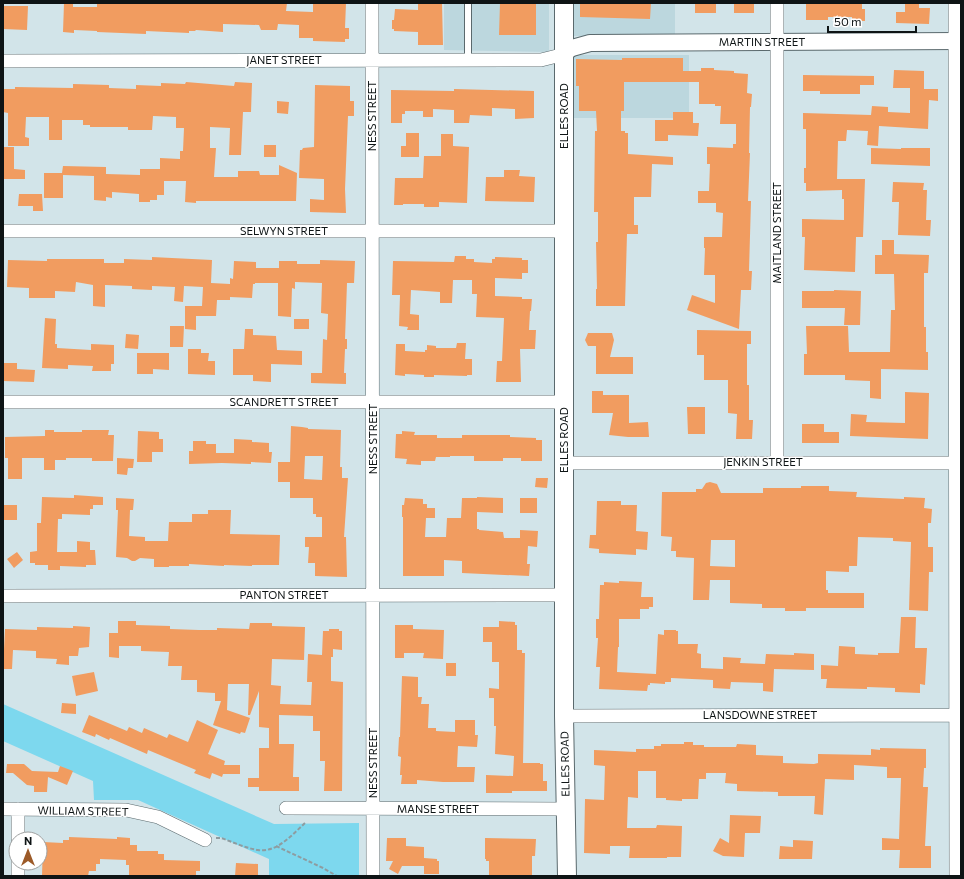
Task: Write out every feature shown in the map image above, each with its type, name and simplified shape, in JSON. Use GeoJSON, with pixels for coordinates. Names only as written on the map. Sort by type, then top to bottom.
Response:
{"type":"FeatureCollection","features":[{"type":"Feature","properties":{"kind":"main road","name":"ELLES ROAD"},"geometry":{"type":"LineString","coordinates":[[564,3],[564,716],[567,876]]}},
{"type":"Feature","properties":{"kind":"street","name":"NESS STREET"},"geometry":{"type":"LineString","coordinates":[[372,3],[373,876]]}},
{"type":"Feature","properties":{"kind":"street","name":"MAITLAND STREET"},"geometry":{"type":"LineString","coordinates":[[777,462],[778,3]]}},
{"type":"Feature","properties":{"kind":"street"},"geometry":{"type":"LineString","coordinates":[[955,3],[958,41],[956,876]]}},
{"type":"Feature","properties":{"kind":"street","name":"MARTIN STREET"},"geometry":{"type":"LineString","coordinates":[[564,52],[590,43],[958,41]]}},
{"type":"Feature","properties":{"kind":"street","name":"JANET STREET"},"geometry":{"type":"LineString","coordinates":[[3,61],[541,60],[557,56],[564,52]]}},
{"type":"Feature","properties":{"kind":"street","name":"SELWYN STREET"},"geometry":{"type":"LineString","coordinates":[[3,232],[564,231]]}},
{"type":"Feature","properties":{"kind":"street","name":"SCANDRETT STREET"},"geometry":{"type":"LineString","coordinates":[[3,402],[564,402]]}},
{"type":"Feature","properties":{"kind":"street","name":"JENKIN STREET"},"geometry":{"type":"LineString","coordinates":[[564,463],[958,463]]}},
{"type":"Feature","properties":{"kind":"street","name":"PANTON STREET"},"geometry":{"type":"LineString","coordinates":[[3,596],[565,595]]}},
{"type":"Feature","properties":{"kind":"street","name":"LANSDOWNE STREET"},"geometry":{"type":"LineString","coordinates":[[564,716],[956,715]]}},
{"type":"Feature","properties":{"kind":"street","name":"MANSE STREET"},"geometry":{"type":"LineString","coordinates":[[286,808],[565,810]]}},
{"type":"Feature","properties":{"kind":"street","name":"WILLIAM STREET"},"geometry":{"type":"LineString","coordinates":[[3,809],[126,810],[158,817],[209,839]]}},
{"type":"Feature","properties":{"kind":"street"},"geometry":{"type":"LineString","coordinates":[[18,810],[18,831]]}},
{"type":"Feature","properties":{"kind":"lane"},"geometry":{"type":"LineString","coordinates":[[468,3],[468,61]]}},
{"type":"Feature","properties":{"kind":"path"},"geometry":{"type":"LineString","coordinates":[[209,839],[221,838],[258,850],[266,850],[288,839],[306,822]]}},
{"type":"Feature","properties":{"kind":"path"},"geometry":{"type":"LineString","coordinates":[[276,846],[337,876]]}},
{"type":"Feature","properties":{"kind":"shaded area"},"geometry":{"type":"Polygon","coordinates":[[[444,3],[549,3],[549,52],[444,50],[444,3]]]}},
{"type":"Feature","properties":{"kind":"shaded area"},"geometry":{"type":"Polygon","coordinates":[[[571,3],[675,3],[675,36],[571,36],[571,3]]]}},
{"type":"Feature","properties":{"kind":"shaded area"},"geometry":{"type":"Polygon","coordinates":[[[567,55],[689,55],[689,118],[567,118],[567,55]]]}},
{"type":"Feature","properties":{"kind":"shaded area"},"geometry":{"type":"Polygon","coordinates":[[[3,704],[274,824],[359,823],[359,876],[269,876],[269,859],[138,800],[94,800],[93,781],[3,741],[3,704]]]}},
{"type":"Feature","properties":{"kind":"building"},"geometry":{"type":"Polygon","coordinates":[[[64,3],[73,3],[73,7],[97,7],[97,4],[108,3],[287,3],[286,11],[313,12],[313,3],[346,3],[345,28],[349,28],[349,39],[345,39],[345,42],[313,41],[313,38],[299,38],[299,25],[278,24],[277,30],[261,30],[259,25],[223,24],[223,32],[196,30],[189,31],[189,33],[146,31],[146,34],[74,30],[74,33],[63,32],[64,3]]]}},
{"type":"Feature","properties":{"kind":"building"},"geometry":{"type":"Polygon","coordinates":[[[418,3],[442,3],[443,45],[418,45],[418,32],[394,31],[394,29],[392,29],[392,20],[394,20],[395,9],[418,10],[418,3]]]}},
{"type":"Feature","properties":{"kind":"building"},"geometry":{"type":"Polygon","coordinates":[[[500,3],[536,3],[536,35],[499,35],[500,3]]]}},
{"type":"Feature","properties":{"kind":"building"},"geometry":{"type":"Polygon","coordinates":[[[580,3],[651,3],[650,19],[580,17],[580,3]]]}},
{"type":"Feature","properties":{"kind":"building"},"geometry":{"type":"Polygon","coordinates":[[[695,3],[716,3],[716,13],[695,13],[695,3]]]}},
{"type":"Feature","properties":{"kind":"building"},"geometry":{"type":"Polygon","coordinates":[[[734,3],[754,3],[754,13],[734,13],[734,3]]]}},
{"type":"Feature","properties":{"kind":"building"},"geometry":{"type":"Polygon","coordinates":[[[806,3],[862,3],[862,9],[865,9],[865,21],[852,21],[852,17],[828,17],[828,20],[806,20],[806,3]]]}},
{"type":"Feature","properties":{"kind":"building"},"geometry":{"type":"Polygon","coordinates":[[[905,3],[919,3],[919,8],[930,8],[929,24],[896,23],[896,12],[905,12],[905,3]]]}},
{"type":"Feature","properties":{"kind":"building"},"geometry":{"type":"Polygon","coordinates":[[[3,6],[28,6],[27,30],[3,29],[3,6]]]}},
{"type":"Feature","properties":{"kind":"building"},"geometry":{"type":"Polygon","coordinates":[[[622,58],[683,58],[683,71],[701,71],[701,68],[714,68],[714,70],[734,71],[734,73],[748,74],[747,93],[752,94],[750,107],[748,201],[751,201],[749,271],[752,271],[751,290],[741,290],[739,329],[687,310],[692,295],[715,303],[715,275],[704,275],[704,237],[722,237],[723,213],[716,212],[716,203],[698,203],[698,191],[709,191],[710,164],[707,164],[707,147],[733,148],[733,144],[736,144],[736,124],[720,124],[721,106],[715,106],[715,104],[699,104],[699,82],[624,82],[624,111],[621,111],[621,131],[628,133],[628,154],[673,157],[673,165],[652,164],[651,197],[634,197],[634,225],[638,225],[638,234],[627,234],[625,306],[596,306],[596,242],[598,242],[598,212],[594,212],[595,131],[597,131],[596,111],[579,111],[579,86],[576,86],[576,59],[622,60],[622,58]]]}},
{"type":"Feature","properties":{"kind":"building"},"geometry":{"type":"Polygon","coordinates":[[[894,70],[924,71],[924,89],[938,89],[938,101],[929,100],[928,129],[879,126],[878,146],[867,145],[868,131],[847,130],[846,141],[838,141],[837,179],[865,179],[863,237],[856,237],[855,272],[804,270],[805,237],[802,237],[802,219],[844,220],[844,199],[842,199],[842,190],[806,191],[806,183],[804,183],[804,168],[806,168],[806,129],[803,129],[803,113],[871,115],[872,106],[888,107],[888,112],[910,113],[910,88],[893,88],[894,70]]]}},
{"type":"Feature","properties":{"kind":"building"},"geometry":{"type":"Polygon","coordinates":[[[803,75],[874,76],[874,85],[860,85],[860,94],[820,94],[820,91],[803,91],[803,75]]]}},
{"type":"Feature","properties":{"kind":"building"},"geometry":{"type":"Polygon","coordinates":[[[186,82],[234,86],[235,82],[252,83],[251,112],[243,112],[241,155],[229,155],[230,128],[210,127],[210,148],[216,148],[214,177],[238,177],[238,171],[259,171],[260,175],[279,175],[279,165],[297,173],[296,201],[185,202],[186,181],[164,181],[164,195],[157,195],[157,200],[150,200],[150,202],[139,202],[139,194],[112,192],[112,198],[106,197],[106,201],[94,200],[94,176],[63,175],[63,198],[44,198],[44,173],[62,173],[63,166],[106,167],[106,174],[140,175],[140,169],[160,169],[160,158],[180,159],[180,151],[183,151],[184,128],[176,128],[176,117],[153,116],[152,130],[128,130],[128,127],[90,127],[90,125],[83,125],[83,120],[62,120],[62,140],[49,140],[49,117],[26,117],[25,137],[29,138],[29,146],[8,146],[8,113],[3,112],[3,89],[15,89],[15,87],[73,88],[73,84],[109,85],[109,88],[136,89],[136,85],[161,86],[161,83],[185,84],[186,82]]]}},
{"type":"Feature","properties":{"kind":"building"},"geometry":{"type":"Polygon","coordinates":[[[315,85],[350,86],[350,101],[354,101],[354,116],[348,116],[345,189],[346,213],[310,212],[310,199],[324,200],[324,179],[299,178],[300,150],[303,148],[314,147],[315,85]]]}},
{"type":"Feature","properties":{"kind":"building"},"geometry":{"type":"Polygon","coordinates":[[[454,89],[534,91],[534,118],[515,119],[515,109],[492,108],[492,116],[470,115],[469,123],[454,123],[454,110],[433,109],[433,117],[423,117],[423,111],[405,111],[405,114],[402,114],[402,123],[391,123],[391,90],[454,91],[454,89]]]}},
{"type":"Feature","properties":{"kind":"building"},"geometry":{"type":"Polygon","coordinates":[[[277,101],[289,102],[288,114],[277,113],[277,101]]]}},
{"type":"Feature","properties":{"kind":"building"},"geometry":{"type":"Polygon","coordinates":[[[673,112],[693,112],[693,123],[699,123],[698,136],[668,135],[668,141],[655,141],[655,120],[673,120],[673,112]]]}},
{"type":"Feature","properties":{"kind":"building"},"geometry":{"type":"Polygon","coordinates":[[[406,133],[419,133],[419,157],[401,157],[401,146],[406,146],[406,133]]]}},
{"type":"Feature","properties":{"kind":"building"},"geometry":{"type":"Polygon","coordinates":[[[441,134],[453,134],[453,146],[469,147],[467,203],[439,202],[439,207],[424,207],[424,204],[394,205],[395,178],[423,178],[424,156],[441,156],[441,134]]]}},
{"type":"Feature","properties":{"kind":"building"},"geometry":{"type":"Polygon","coordinates":[[[264,145],[276,145],[276,157],[264,157],[264,145]]]}},
{"type":"Feature","properties":{"kind":"building"},"geometry":{"type":"Polygon","coordinates":[[[3,147],[14,147],[14,169],[25,170],[25,179],[3,179],[3,147]]]}},
{"type":"Feature","properties":{"kind":"building"},"geometry":{"type":"Polygon","coordinates":[[[871,148],[930,148],[930,166],[871,164],[871,148]]]}},
{"type":"Feature","properties":{"kind":"building"},"geometry":{"type":"Polygon","coordinates":[[[504,170],[520,170],[519,176],[535,177],[534,202],[485,201],[486,177],[504,177],[504,170]]]}},
{"type":"Feature","properties":{"kind":"building"},"geometry":{"type":"Polygon","coordinates":[[[893,182],[924,183],[923,190],[927,190],[926,220],[931,220],[930,236],[898,235],[899,202],[892,202],[893,182]]]}},
{"type":"Feature","properties":{"kind":"building"},"geometry":{"type":"Polygon","coordinates":[[[19,194],[42,194],[43,211],[33,211],[33,206],[18,206],[19,194]]]}},
{"type":"Feature","properties":{"kind":"building"},"geometry":{"type":"Polygon","coordinates":[[[882,240],[894,240],[894,254],[929,255],[928,273],[924,273],[924,327],[926,327],[928,370],[881,369],[881,399],[870,398],[870,381],[845,380],[845,375],[804,375],[804,354],[807,354],[806,326],[848,326],[849,352],[890,352],[891,310],[895,310],[894,274],[875,274],[875,255],[882,255],[882,240]]]}},
{"type":"Feature","properties":{"kind":"building"},"geometry":{"type":"Polygon","coordinates":[[[455,256],[466,256],[466,259],[474,259],[474,262],[492,263],[492,259],[495,259],[495,257],[522,258],[522,260],[528,260],[528,273],[522,273],[522,279],[495,278],[495,296],[532,299],[529,330],[536,330],[535,349],[520,349],[521,382],[496,382],[497,361],[502,361],[504,318],[476,317],[477,294],[472,294],[472,280],[453,280],[452,303],[440,303],[440,292],[411,290],[410,314],[419,315],[419,330],[407,330],[408,327],[399,326],[400,295],[392,295],[393,261],[454,262],[455,256]]]}},
{"type":"Feature","properties":{"kind":"building"},"geometry":{"type":"Polygon","coordinates":[[[152,257],[212,260],[211,283],[230,284],[230,278],[233,279],[234,261],[256,262],[256,268],[279,268],[279,261],[297,261],[297,264],[320,264],[320,260],[355,261],[354,283],[347,283],[345,339],[347,339],[347,349],[345,349],[344,373],[346,373],[346,384],[311,383],[311,373],[322,373],[323,339],[327,340],[328,314],[321,313],[322,283],[295,282],[295,289],[292,288],[291,317],[278,316],[278,283],[255,283],[253,284],[252,298],[230,297],[230,300],[217,300],[216,316],[196,316],[196,330],[185,329],[185,306],[202,306],[203,287],[184,286],[183,302],[174,301],[175,287],[152,286],[152,290],[132,289],[132,286],[105,285],[105,307],[93,306],[93,285],[76,282],[75,292],[55,291],[55,298],[29,298],[29,288],[7,287],[8,260],[47,261],[47,259],[104,259],[104,263],[124,263],[124,259],[152,260],[152,257]]]}},
{"type":"Feature","properties":{"kind":"building"},"geometry":{"type":"Polygon","coordinates":[[[802,291],[861,291],[860,325],[844,325],[845,308],[802,308],[802,291]]]}},
{"type":"Feature","properties":{"kind":"building"},"geometry":{"type":"Polygon","coordinates":[[[45,318],[56,319],[55,344],[57,344],[57,348],[91,350],[91,344],[114,345],[114,364],[111,364],[111,371],[92,371],[93,366],[68,365],[68,369],[42,368],[45,318]]]}},
{"type":"Feature","properties":{"kind":"building"},"geometry":{"type":"Polygon","coordinates":[[[294,319],[309,319],[309,329],[294,329],[294,319]]]}},
{"type":"Feature","properties":{"kind":"building"},"geometry":{"type":"Polygon","coordinates":[[[170,326],[184,326],[183,347],[170,347],[170,326]]]}},
{"type":"Feature","properties":{"kind":"building"},"geometry":{"type":"Polygon","coordinates":[[[245,329],[253,329],[253,335],[276,336],[277,350],[302,351],[302,365],[271,364],[271,382],[253,381],[253,375],[233,375],[233,349],[244,349],[245,329]]]}},
{"type":"Feature","properties":{"kind":"building"},"geometry":{"type":"Polygon","coordinates":[[[697,330],[751,331],[751,344],[747,344],[747,385],[749,385],[749,420],[753,420],[752,439],[736,439],[737,414],[728,413],[728,380],[704,380],[704,355],[697,355],[697,330]]]}},
{"type":"Feature","properties":{"kind":"building"},"geometry":{"type":"Polygon","coordinates":[[[588,333],[612,333],[614,340],[610,357],[633,357],[633,374],[596,374],[596,346],[588,346],[585,340],[588,333]]]}},
{"type":"Feature","properties":{"kind":"building"},"geometry":{"type":"Polygon","coordinates":[[[126,334],[139,335],[138,349],[125,348],[126,334]]]}},
{"type":"Feature","properties":{"kind":"building"},"geometry":{"type":"Polygon","coordinates":[[[457,343],[466,343],[465,359],[472,359],[472,375],[434,375],[434,377],[424,377],[424,375],[395,375],[396,344],[405,344],[405,351],[425,352],[425,350],[427,350],[427,345],[436,346],[436,348],[456,348],[457,343]]]}},
{"type":"Feature","properties":{"kind":"building"},"geometry":{"type":"Polygon","coordinates":[[[188,349],[201,349],[201,353],[209,353],[208,361],[215,361],[215,375],[188,374],[188,349]]]}},
{"type":"Feature","properties":{"kind":"building"},"geometry":{"type":"Polygon","coordinates":[[[137,353],[169,353],[169,370],[153,369],[153,374],[137,374],[137,353]]]}},
{"type":"Feature","properties":{"kind":"building"},"geometry":{"type":"Polygon","coordinates":[[[3,363],[17,363],[17,369],[35,370],[34,382],[3,381],[3,363]]]}},
{"type":"Feature","properties":{"kind":"building"},"geometry":{"type":"Polygon","coordinates":[[[592,391],[603,391],[603,395],[629,395],[629,423],[648,422],[649,437],[609,435],[613,413],[592,413],[592,391]]]}},
{"type":"Feature","properties":{"kind":"building"},"geometry":{"type":"Polygon","coordinates":[[[905,392],[929,393],[928,439],[850,436],[851,414],[867,415],[866,422],[905,423],[905,392]]]}},
{"type":"Feature","properties":{"kind":"building"},"geometry":{"type":"Polygon","coordinates":[[[687,407],[705,407],[705,434],[688,434],[687,407]]]}},
{"type":"Feature","properties":{"kind":"building"},"geometry":{"type":"Polygon","coordinates":[[[802,424],[824,424],[824,432],[839,432],[839,443],[802,443],[802,424]]]}},
{"type":"Feature","properties":{"kind":"building"},"geometry":{"type":"Polygon","coordinates":[[[291,426],[308,429],[341,430],[340,467],[342,467],[342,478],[348,478],[344,537],[346,537],[347,577],[315,576],[315,563],[308,563],[309,547],[305,547],[305,537],[322,537],[322,517],[316,517],[316,514],[313,514],[313,498],[290,498],[290,482],[278,482],[278,462],[290,462],[291,426]],[[305,456],[304,479],[322,480],[323,456],[305,456]]]}},
{"type":"Feature","properties":{"kind":"building"},"geometry":{"type":"Polygon","coordinates":[[[45,430],[54,430],[54,432],[82,432],[82,430],[109,430],[108,435],[114,435],[113,461],[92,461],[92,458],[66,458],[66,460],[55,460],[55,470],[44,470],[44,458],[22,458],[22,479],[8,479],[8,458],[5,458],[5,437],[45,436],[45,430]]]}},
{"type":"Feature","properties":{"kind":"building"},"geometry":{"type":"Polygon","coordinates":[[[138,431],[159,432],[159,439],[163,439],[163,452],[152,452],[152,462],[137,462],[138,431]]]}},
{"type":"Feature","properties":{"kind":"building"},"geometry":{"type":"Polygon","coordinates":[[[402,431],[415,432],[414,435],[437,435],[437,438],[462,438],[462,435],[510,435],[510,437],[536,438],[536,440],[542,440],[542,461],[521,461],[521,458],[503,458],[503,461],[474,461],[474,456],[450,456],[436,457],[435,461],[421,461],[421,465],[406,464],[407,459],[395,458],[396,434],[402,434],[402,431]]]}},
{"type":"Feature","properties":{"kind":"building"},"geometry":{"type":"Polygon","coordinates":[[[234,439],[269,443],[269,452],[272,452],[271,463],[251,462],[251,464],[189,464],[189,451],[193,451],[193,441],[206,441],[206,444],[216,444],[216,453],[234,453],[234,439]]]}},
{"type":"Feature","properties":{"kind":"building"},"geometry":{"type":"Polygon","coordinates":[[[117,458],[134,459],[133,468],[128,468],[127,475],[117,474],[117,458]]]}},
{"type":"Feature","properties":{"kind":"building"},"geometry":{"type":"Polygon","coordinates":[[[536,478],[548,478],[547,488],[535,487],[536,478]]]}},
{"type":"Feature","properties":{"kind":"building"},"geometry":{"type":"Polygon","coordinates":[[[710,482],[717,484],[721,493],[763,493],[763,488],[829,486],[829,491],[857,492],[856,497],[904,499],[904,497],[925,498],[924,508],[932,509],[931,523],[928,523],[928,547],[933,547],[933,572],[929,572],[928,611],[909,610],[911,542],[893,541],[893,538],[858,537],[857,566],[849,566],[849,572],[826,571],[826,590],[828,590],[828,593],[864,593],[864,608],[806,608],[806,611],[785,611],[785,608],[762,608],[762,604],[730,603],[730,580],[710,580],[709,600],[693,600],[694,558],[676,557],[676,551],[671,551],[672,537],[661,536],[662,492],[696,492],[696,489],[702,489],[706,483],[710,482]],[[711,540],[710,566],[735,567],[735,540],[711,540]]]}},
{"type":"Feature","properties":{"kind":"building"},"geometry":{"type":"Polygon","coordinates":[[[74,495],[103,497],[103,505],[93,505],[93,509],[90,509],[90,515],[62,514],[62,519],[58,519],[57,552],[77,552],[77,541],[90,542],[90,550],[95,550],[96,565],[86,565],[86,567],[60,566],[60,570],[48,570],[48,565],[35,565],[35,563],[30,563],[30,552],[37,551],[37,523],[41,523],[42,497],[74,498],[74,495]]]}},
{"type":"Feature","properties":{"kind":"building"},"geometry":{"type":"Polygon","coordinates":[[[116,498],[134,499],[133,510],[130,510],[129,536],[145,537],[145,541],[168,541],[169,522],[192,522],[192,514],[208,514],[208,510],[231,510],[230,534],[280,535],[279,565],[224,566],[189,564],[189,566],[154,567],[154,559],[140,558],[132,561],[127,558],[116,557],[118,510],[116,510],[116,498]]]}},
{"type":"Feature","properties":{"kind":"building"},"geometry":{"type":"Polygon","coordinates":[[[405,498],[423,499],[423,504],[427,504],[427,508],[435,508],[435,518],[426,518],[425,537],[446,537],[447,518],[461,518],[462,498],[503,498],[503,513],[477,512],[477,529],[503,532],[504,538],[520,538],[520,530],[538,531],[537,547],[528,546],[527,564],[530,564],[529,576],[462,573],[462,561],[444,560],[444,576],[403,576],[402,505],[404,505],[405,498]]]}},
{"type":"Feature","properties":{"kind":"building"},"geometry":{"type":"Polygon","coordinates":[[[520,498],[537,498],[537,513],[520,513],[520,498]]]}},
{"type":"Feature","properties":{"kind":"building"},"geometry":{"type":"Polygon","coordinates":[[[597,501],[621,501],[621,505],[637,505],[636,531],[648,532],[647,550],[636,549],[636,555],[599,553],[599,549],[589,548],[590,535],[596,535],[597,501]]]}},
{"type":"Feature","properties":{"kind":"building"},"geometry":{"type":"Polygon","coordinates":[[[3,505],[17,505],[17,520],[3,520],[3,505]]]}},
{"type":"Feature","properties":{"kind":"building"},"geometry":{"type":"Polygon","coordinates":[[[17,552],[23,560],[14,568],[7,559],[17,552]]]}},
{"type":"Feature","properties":{"kind":"building"},"geometry":{"type":"Polygon","coordinates":[[[619,581],[642,582],[641,597],[653,597],[653,607],[649,607],[649,609],[640,609],[640,619],[619,619],[617,672],[656,674],[658,634],[664,635],[664,630],[678,631],[678,644],[698,644],[697,653],[701,654],[701,668],[723,669],[723,657],[741,658],[740,663],[765,664],[766,654],[794,655],[794,653],[814,654],[814,670],[774,669],[773,692],[763,691],[763,683],[731,682],[730,689],[713,688],[713,680],[671,678],[671,682],[665,682],[665,684],[650,683],[647,691],[599,689],[600,667],[596,667],[598,638],[596,638],[596,619],[599,619],[600,585],[604,585],[604,582],[619,583],[619,581]]]}},
{"type":"Feature","properties":{"kind":"building"},"geometry":{"type":"Polygon","coordinates":[[[901,617],[916,617],[915,648],[927,648],[925,685],[920,684],[920,693],[895,692],[895,688],[826,688],[827,679],[821,679],[821,665],[838,666],[839,646],[855,647],[855,654],[878,655],[878,653],[899,653],[901,617]]]}},
{"type":"Feature","properties":{"kind":"building"},"geometry":{"type":"Polygon","coordinates":[[[118,621],[136,621],[136,625],[170,626],[170,629],[199,630],[217,630],[217,628],[249,629],[250,623],[272,623],[272,626],[305,627],[304,660],[272,659],[271,685],[281,686],[280,704],[311,705],[312,682],[307,682],[308,654],[322,655],[323,631],[329,631],[329,629],[339,629],[339,631],[342,631],[342,650],[333,649],[333,657],[331,657],[331,681],[343,682],[342,791],[324,791],[325,761],[320,761],[320,731],[313,731],[313,716],[279,715],[279,744],[294,744],[293,777],[299,777],[299,791],[259,791],[259,787],[248,787],[248,778],[259,778],[259,748],[269,748],[269,728],[259,727],[259,691],[250,715],[248,715],[249,684],[228,684],[227,710],[250,718],[245,733],[241,732],[240,734],[213,725],[221,701],[215,701],[215,693],[197,692],[197,680],[181,680],[182,666],[168,666],[169,652],[141,651],[141,646],[119,646],[119,658],[109,657],[109,633],[118,633],[118,621]]]}},
{"type":"Feature","properties":{"kind":"building"},"geometry":{"type":"Polygon","coordinates":[[[499,621],[515,622],[515,625],[517,625],[517,650],[522,650],[522,653],[525,653],[523,763],[543,764],[543,781],[547,781],[547,791],[486,793],[486,775],[513,776],[514,756],[495,754],[496,726],[494,726],[494,698],[489,698],[489,688],[499,689],[499,662],[492,662],[492,642],[483,642],[483,627],[499,627],[499,621]]]}},
{"type":"Feature","properties":{"kind":"building"},"geometry":{"type":"Polygon","coordinates":[[[395,625],[413,625],[413,629],[444,630],[443,659],[423,658],[424,653],[404,653],[404,658],[395,658],[395,625]]]}},
{"type":"Feature","properties":{"kind":"building"},"geometry":{"type":"Polygon","coordinates":[[[73,626],[90,627],[89,647],[79,648],[78,656],[69,656],[69,665],[56,664],[57,659],[36,658],[36,651],[13,650],[12,669],[3,669],[5,629],[37,630],[37,627],[73,628],[73,626]]]}},
{"type":"Feature","properties":{"kind":"building"},"geometry":{"type":"Polygon","coordinates":[[[446,663],[456,663],[456,676],[446,676],[446,663]]]}},
{"type":"Feature","properties":{"kind":"building"},"geometry":{"type":"Polygon","coordinates":[[[94,672],[98,691],[76,696],[72,676],[94,672]]]}},
{"type":"Feature","properties":{"kind":"building"},"geometry":{"type":"Polygon","coordinates":[[[402,676],[418,677],[418,697],[422,697],[421,704],[429,704],[428,728],[436,728],[436,731],[455,732],[455,720],[475,720],[475,735],[478,735],[477,747],[458,746],[457,767],[475,767],[474,782],[417,780],[417,784],[401,784],[401,757],[398,756],[402,676]]]}},
{"type":"Feature","properties":{"kind":"building"},"geometry":{"type":"Polygon","coordinates":[[[62,703],[76,704],[76,714],[61,713],[62,703]]]}},
{"type":"Feature","properties":{"kind":"building"},"geometry":{"type":"Polygon","coordinates":[[[89,715],[127,731],[129,727],[142,733],[144,728],[167,738],[169,734],[188,742],[197,720],[218,730],[208,754],[225,761],[224,765],[240,765],[240,774],[223,774],[222,777],[212,773],[210,779],[194,773],[196,770],[148,750],[147,754],[110,738],[109,740],[96,734],[95,737],[82,732],[89,715]]]}},
{"type":"Feature","properties":{"kind":"building"},"geometry":{"type":"Polygon","coordinates":[[[684,742],[693,742],[693,745],[704,745],[704,747],[736,747],[737,744],[756,745],[756,755],[783,756],[783,763],[814,764],[818,763],[818,754],[871,755],[871,749],[880,750],[880,748],[926,749],[926,768],[924,768],[923,787],[928,787],[925,846],[931,846],[931,868],[899,868],[900,850],[882,850],[882,838],[899,839],[901,778],[887,778],[887,767],[854,765],[854,780],[825,779],[823,815],[814,814],[815,796],[778,796],[778,792],[737,791],[737,784],[725,783],[726,773],[706,773],[706,779],[699,779],[698,799],[682,799],[682,801],[656,798],[656,771],[638,771],[638,798],[628,797],[627,828],[656,828],[657,825],[682,826],[681,857],[629,858],[630,846],[610,846],[610,854],[584,853],[585,799],[604,800],[605,766],[594,765],[594,750],[636,752],[636,749],[654,749],[654,746],[661,746],[661,744],[684,744],[684,742]]]}},
{"type":"Feature","properties":{"kind":"building"},"geometry":{"type":"Polygon","coordinates":[[[7,764],[24,764],[32,771],[58,772],[60,766],[73,771],[67,785],[48,777],[47,792],[34,792],[34,786],[27,785],[13,773],[6,773],[7,764]]]}},
{"type":"Feature","properties":{"kind":"building"},"geometry":{"type":"Polygon","coordinates":[[[730,815],[761,816],[760,833],[745,833],[744,857],[723,856],[713,851],[720,838],[729,843],[730,815]]]}},
{"type":"Feature","properties":{"kind":"building"},"geometry":{"type":"Polygon","coordinates":[[[69,837],[117,839],[117,837],[130,838],[130,845],[137,845],[137,851],[158,851],[158,854],[164,854],[164,860],[200,861],[200,871],[196,871],[196,876],[129,876],[129,865],[126,865],[126,860],[100,859],[100,864],[96,864],[96,871],[89,871],[88,876],[42,876],[42,871],[48,871],[48,842],[63,843],[63,840],[69,840],[69,837]]]}},
{"type":"Feature","properties":{"kind":"building"},"geometry":{"type":"Polygon","coordinates":[[[387,838],[406,838],[406,846],[424,847],[424,866],[402,866],[398,874],[389,869],[393,861],[386,861],[387,838]]]}},
{"type":"Feature","properties":{"kind":"building"},"geometry":{"type":"Polygon","coordinates":[[[485,838],[536,839],[535,856],[532,856],[532,876],[489,876],[489,861],[486,861],[485,859],[485,838]]]}},
{"type":"Feature","properties":{"kind":"building"},"geometry":{"type":"Polygon","coordinates":[[[793,840],[813,841],[812,859],[779,859],[780,846],[793,847],[793,840]]]}},
{"type":"Feature","properties":{"kind":"building"},"geometry":{"type":"Polygon","coordinates":[[[424,858],[437,859],[437,861],[439,861],[439,874],[424,874],[424,858]]]}},
{"type":"Feature","properties":{"kind":"building"},"geometry":{"type":"Polygon","coordinates":[[[236,863],[258,864],[258,876],[235,876],[236,863]]]}}]}
